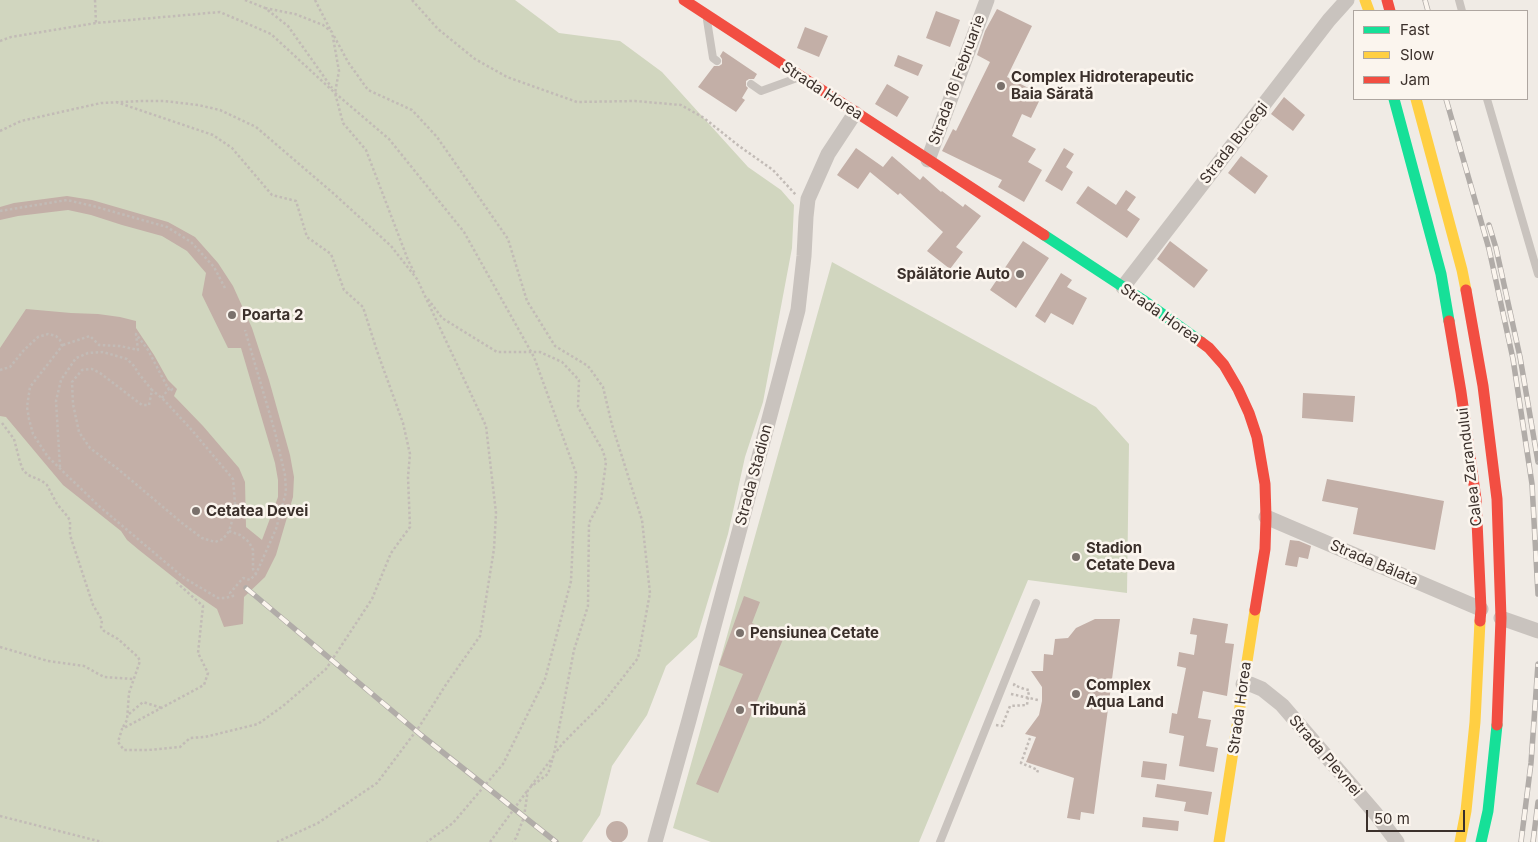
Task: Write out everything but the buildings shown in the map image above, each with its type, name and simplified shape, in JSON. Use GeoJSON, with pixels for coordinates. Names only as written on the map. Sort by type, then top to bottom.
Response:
{"type":"FeatureCollection","features":[{"type":"Feature","properties":{"kind":"main road","name":"Strada Horea"},"geometry":{"type":"LineString","coordinates":[[684,0],[799,77],[1123,287],[1209,348],[1224,366],[1249,412],[1257,437],[1265,484],[1266,517],[1264,549],[1219,842]]}},
{"type":"Feature","properties":{"kind":"main road","name":"Calea Zarandului"},"geometry":{"type":"LineString","coordinates":[[1394,100],[1441,274],[1461,392],[1476,499],[1481,609],[1475,722],[1466,811],[1460,842]]}},
{"type":"Feature","properties":{"kind":"main road","name":"Calea Zarandului"},"geometry":{"type":"LineString","coordinates":[[1416,100],[1462,270],[1483,386],[1497,499],[1501,618],[1497,725],[1488,811],[1481,842]]}},
{"type":"Feature","properties":{"kind":"main road"},"geometry":{"type":"LineString","coordinates":[[1469,453],[1491,450]]}},
{"type":"Feature","properties":{"kind":"street","name":"Strada 16 Februarie"},"geometry":{"type":"LineString","coordinates":[[928,160],[987,0]]}},
{"type":"Feature","properties":{"kind":"street","name":"Strada Bucegi"},"geometry":{"type":"LineString","coordinates":[[1123,287],[1329,20],[1347,0]]}},
{"type":"Feature","properties":{"kind":"street","name":"Strada Stadion"},"geometry":{"type":"LineString","coordinates":[[655,842],[798,310],[808,199],[828,154],[855,113]]}},
{"type":"Feature","properties":{"kind":"street","name":"Strada Bălata"},"geometry":{"type":"LineString","coordinates":[[1266,517],[1481,609]]}},
{"type":"Feature","properties":{"kind":"street"},"geometry":{"type":"LineString","coordinates":[[1501,618],[1538,631]]}},
{"type":"Feature","properties":{"kind":"street","name":"Strada Plevnei"},"geometry":{"type":"LineString","coordinates":[[1243,684],[1250,684],[1262,689],[1282,705],[1376,814],[1397,842]]}},
{"type":"Feature","properties":{"kind":"lane"},"geometry":{"type":"LineString","coordinates":[[707,16],[713,58],[717,61]]}},
{"type":"Feature","properties":{"kind":"lane"},"geometry":{"type":"LineString","coordinates":[[750,84],[761,90],[799,77]]}},
{"type":"Feature","properties":{"kind":"lane"},"geometry":{"type":"LineString","coordinates":[[1487,100],[1538,274]]}},
{"type":"Feature","properties":{"kind":"lane"},"geometry":{"type":"LineString","coordinates":[[940,842],[1036,603]]}},
{"type":"Feature","properties":{"kind":"path"},"geometry":{"type":"LineString","coordinates":[[95,0],[96,24]]}},
{"type":"Feature","properties":{"kind":"path"},"geometry":{"type":"LineString","coordinates":[[245,0],[265,8],[295,14],[323,25],[332,32],[339,72],[335,93]]}},
{"type":"Feature","properties":{"kind":"path"},"geometry":{"type":"LineString","coordinates":[[315,0],[348,62],[368,90],[412,110],[437,137],[508,239],[527,301],[555,346],[588,366],[604,387],[612,425],[642,520],[650,593],[638,658],[603,703],[554,754],[490,842]]}},
{"type":"Feature","properties":{"kind":"path"},"geometry":{"type":"LineString","coordinates":[[412,0],[438,29],[467,53],[507,77],[577,102],[635,100],[681,105],[704,118],[773,170],[800,199],[806,217]]}},
{"type":"Feature","properties":{"kind":"path"},"geometry":{"type":"LineString","coordinates":[[265,8],[288,26],[335,93],[343,123],[366,150],[408,260],[486,426],[496,514],[494,549],[480,636],[420,727],[377,782],[318,823],[278,842]]}},
{"type":"Feature","properties":{"kind":"path"},"geometry":{"type":"LineString","coordinates":[[0,41],[11,37],[96,24],[220,12],[270,34],[389,139],[464,232],[531,352],[576,473],[571,581],[545,679],[503,764],[453,823],[427,842]]}},
{"type":"Feature","properties":{"kind":"path"},"geometry":{"type":"LineString","coordinates":[[0,131],[21,121],[101,103],[164,101],[220,110],[256,127],[326,187],[391,246],[417,279]]}},
{"type":"Feature","properties":{"kind":"path"},"geometry":{"type":"LineString","coordinates":[[2,423],[14,439],[23,470],[28,475],[42,480],[47,485],[57,504],[70,521],[70,535],[92,605],[102,620],[104,631],[118,639],[140,661],[129,693],[128,715],[118,742],[124,750],[180,747],[190,738],[205,737],[258,724],[283,706],[326,670],[372,600],[391,554],[410,527],[408,477],[410,454],[403,424],[363,307],[344,290],[331,254],[307,237],[296,201],[272,195],[232,148],[213,135],[116,102]]}},
{"type":"Feature","properties":{"kind":"path"},"geometry":{"type":"LineString","coordinates":[[0,212],[67,200],[167,227],[191,242],[214,267],[226,290]]}},
{"type":"Feature","properties":{"kind":"path"},"geometry":{"type":"LineString","coordinates":[[424,294],[442,318],[497,352],[540,352],[562,362],[579,380],[578,407],[606,462],[601,500],[589,523],[588,606],[574,650],[554,754],[548,774],[528,789],[524,817],[516,838],[512,842]]}},
{"type":"Feature","properties":{"kind":"path"},"geometry":{"type":"LineString","coordinates":[[162,398],[167,393],[169,388],[172,390],[170,392],[167,386],[163,377],[148,350],[136,334],[138,350],[120,346],[99,345],[90,336],[62,346],[30,387],[27,407],[33,434],[48,457],[100,508],[184,578],[206,593],[218,598],[232,596],[230,593],[243,578],[250,580],[256,574],[266,554],[282,511],[286,492],[285,475],[275,432],[245,330]]}},
{"type":"Feature","properties":{"kind":"path"},"geometry":{"type":"LineString","coordinates":[[0,370],[10,367],[38,337],[48,334],[56,336],[62,346]]}},
{"type":"Feature","properties":{"kind":"path"},"geometry":{"type":"LineString","coordinates":[[60,469],[56,401],[60,380],[76,358],[88,353],[103,352],[118,355],[127,359],[134,366],[152,390],[190,428],[233,479],[235,503],[233,518],[229,531],[223,539],[215,542],[202,538],[90,448],[79,432],[73,404],[72,382],[82,370],[92,369],[100,372],[142,405],[149,405],[152,390]]}},
{"type":"Feature","properties":{"kind":"path"},"geometry":{"type":"LineString","coordinates":[[229,531],[249,542],[253,550],[253,569],[256,574]]}},
{"type":"Feature","properties":{"kind":"path"},"geometry":{"type":"LineString","coordinates":[[122,729],[204,685],[208,673],[198,653],[202,606],[176,582]]}},
{"type":"Feature","properties":{"kind":"path"},"geometry":{"type":"LineString","coordinates":[[0,647],[48,661],[84,666],[104,677],[134,678]]}},
{"type":"Feature","properties":{"kind":"path"},"geometry":{"type":"LineString","coordinates":[[1001,690],[1038,700]]}},
{"type":"Feature","properties":{"kind":"path"},"geometry":{"type":"LineString","coordinates":[[987,725],[1002,726],[1010,706],[1027,705],[1029,690]]}},
{"type":"Feature","properties":{"kind":"path"},"geometry":{"type":"LineString","coordinates":[[128,715],[142,702],[162,708]]}},
{"type":"Feature","properties":{"kind":"path"},"geometry":{"type":"LineString","coordinates":[[1030,738],[1021,762],[1038,770],[1037,773]]}},
{"type":"Feature","properties":{"kind":"path"},"geometry":{"type":"LineString","coordinates":[[0,816],[102,842]]}},
{"type":"Feature","properties":{"kind":"green space"},"geometry":{"type":"Polygon","coordinates":[[[0,0],[515,0],[559,33],[620,41],[662,72],[748,167],[781,190],[794,205],[792,248],[763,402],[745,457],[728,534],[697,637],[666,666],[647,715],[612,766],[600,815],[582,842],[0,842],[0,0]]]}},
{"type":"Feature","properties":{"kind":"green space"},"geometry":{"type":"Polygon","coordinates":[[[832,262],[1096,407],[1129,444],[1127,593],[1028,580],[919,842],[711,842],[673,828],[832,262]]]}},
{"type":"Feature","properties":{"kind":"railway"},"geometry":{"type":"LineString","coordinates":[[1425,0],[1428,10]]}},
{"type":"Feature","properties":{"kind":"railway"},"geometry":{"type":"LineString","coordinates":[[1446,100],[1489,249],[1513,359],[1532,484],[1538,594]]}},
{"type":"Feature","properties":{"kind":"railway"},"geometry":{"type":"LineString","coordinates":[[1489,225],[1496,248],[1520,357],[1538,462]]}},
{"type":"Feature","properties":{"kind":"railway"},"geometry":{"type":"LineString","coordinates":[[246,588],[421,735],[556,842]]}},
{"type":"Feature","properties":{"kind":"railway"},"geometry":{"type":"LineString","coordinates":[[1521,842],[1531,763],[1538,664]]}},
{"type":"Feature","properties":{"kind":"railway"},"geometry":{"type":"LineString","coordinates":[[1533,842],[1538,802]]}},
{"type":"Feature","properties":{"kind":"traffic: fast"},"geometry":{"type":"LineString","coordinates":[[1394,100],[1441,274],[1449,321]]}},
{"type":"Feature","properties":{"kind":"traffic: fast"},"geometry":{"type":"LineString","coordinates":[[1044,235],[1143,300],[1201,342]]}},
{"type":"Feature","properties":{"kind":"traffic: fast"},"geometry":{"type":"LineString","coordinates":[[1481,842],[1488,811],[1497,725]]}},
{"type":"Feature","properties":{"kind":"traffic: slow"},"geometry":{"type":"LineString","coordinates":[[1365,0],[1369,10]]}},
{"type":"Feature","properties":{"kind":"traffic: slow"},"geometry":{"type":"LineString","coordinates":[[1416,100],[1466,290]]}},
{"type":"Feature","properties":{"kind":"traffic: slow"},"geometry":{"type":"LineString","coordinates":[[1219,842],[1255,610]]}},
{"type":"Feature","properties":{"kind":"traffic: slow"},"geometry":{"type":"LineString","coordinates":[[1460,842],[1466,811],[1475,722],[1480,621]]}},
{"type":"Feature","properties":{"kind":"traffic: jam"},"geometry":{"type":"LineString","coordinates":[[684,0],[1044,235]]}},
{"type":"Feature","properties":{"kind":"traffic: jam"},"geometry":{"type":"LineString","coordinates":[[1387,0],[1390,10]]}},
{"type":"Feature","properties":{"kind":"traffic: jam"},"geometry":{"type":"LineString","coordinates":[[1466,290],[1483,386],[1497,499],[1501,618],[1497,725]]}},
{"type":"Feature","properties":{"kind":"traffic: jam"},"geometry":{"type":"LineString","coordinates":[[1449,321],[1476,499],[1480,621]]}},
{"type":"Feature","properties":{"kind":"traffic: jam"},"geometry":{"type":"LineString","coordinates":[[1201,342],[1224,365],[1238,389],[1257,437],[1265,484],[1266,517],[1265,549],[1255,610]]}},
{"type":"Feature","properties":{"kind":"place","name":"Complex Hidroterapeutic Baia Sărată"},"geometry":{"type":"Point","coordinates":[1001,86]}},
{"type":"Feature","properties":{"kind":"place","name":"Spălătorie Auto"},"geometry":{"type":"Point","coordinates":[1020,274]}},
{"type":"Feature","properties":{"kind":"place","name":"Poarta 2"},"geometry":{"type":"Point","coordinates":[232,315]}},
{"type":"Feature","properties":{"kind":"place","name":"Cetatea Devei"},"geometry":{"type":"Point","coordinates":[196,511]}},
{"type":"Feature","properties":{"kind":"place","name":"Stadion Cetate Deva"},"geometry":{"type":"Point","coordinates":[1076,557]}},
{"type":"Feature","properties":{"kind":"place","name":"Pensiunea Cetate"},"geometry":{"type":"Point","coordinates":[740,633]}},
{"type":"Feature","properties":{"kind":"place","name":"Complex Aqua Land"},"geometry":{"type":"Point","coordinates":[1076,694]}},
{"type":"Feature","properties":{"kind":"place","name":"Tribună"},"geometry":{"type":"Point","coordinates":[740,710]}}]}
